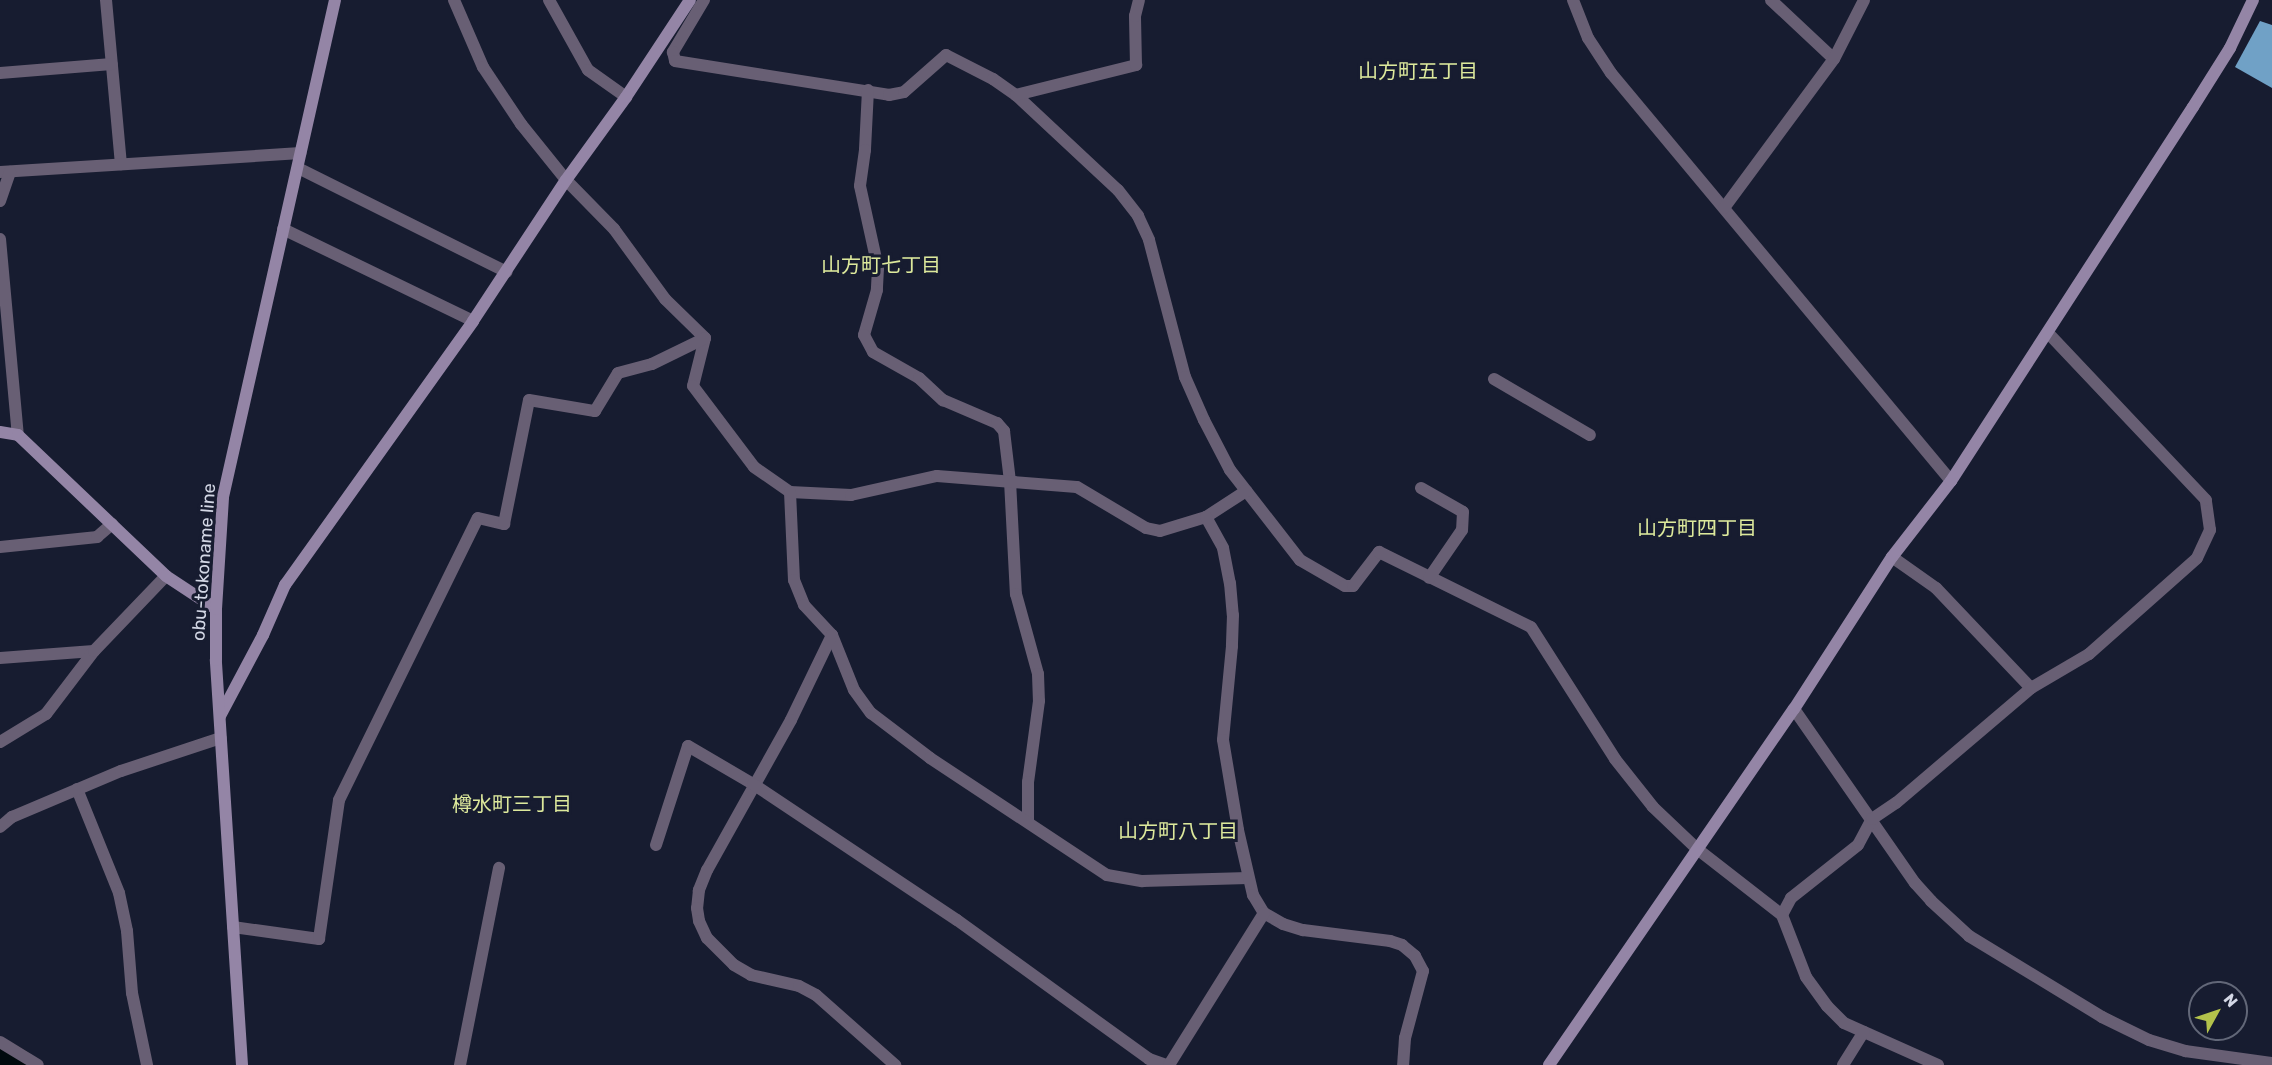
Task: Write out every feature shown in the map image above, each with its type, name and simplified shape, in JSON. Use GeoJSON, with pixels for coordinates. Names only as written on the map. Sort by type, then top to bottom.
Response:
{"type":"FeatureCollection","features":[{"type":"Feature","properties":{"kind":"street"},"geometry":{"type":"LineString","coordinates":[[106,0],[121,164]]}},
{"type":"Feature","properties":{"kind":"street","name":"obu-tokoname line"},"geometry":{"type":"LineString","coordinates":[[242,1065],[221,738],[216,609],[226,485],[335,0]]}},
{"type":"Feature","properties":{"kind":"street"},"geometry":{"type":"LineString","coordinates":[[454,0],[483,67],[521,124],[566,180],[614,228],[665,299],[705,338]]}},
{"type":"Feature","properties":{"kind":"street"},"geometry":{"type":"LineString","coordinates":[[549,0],[588,70],[626,97]]}},
{"type":"Feature","properties":{"kind":"street"},"geometry":{"type":"LineString","coordinates":[[220,716],[263,634],[285,585],[507,272],[566,180],[626,97],[690,0]]}},
{"type":"Feature","properties":{"kind":"street"},"geometry":{"type":"LineString","coordinates":[[704,0],[673,52],[675,61],[889,94],[904,92],[946,55],[993,79],[1016,95],[1107,179],[1138,216],[1149,240],[1188,383],[1218,450],[1246,491],[1300,560],[1345,586],[1353,586],[1379,552],[1531,627],[1615,759],[1653,807],[1696,848],[1782,915],[1806,976],[1844,1023],[1938,1065]]}},
{"type":"Feature","properties":{"kind":"street"},"geometry":{"type":"LineString","coordinates":[[1016,95],[1136,65],[1135,16],[1139,0]]}},
{"type":"Feature","properties":{"kind":"street"},"geometry":{"type":"LineString","coordinates":[[1573,0],[1583,26],[1607,67],[1951,481]]}},
{"type":"Feature","properties":{"kind":"street"},"geometry":{"type":"LineString","coordinates":[[1771,0],[1834,59]]}},
{"type":"Feature","properties":{"kind":"street"},"geometry":{"type":"LineString","coordinates":[[1724,208],[1834,59],[1864,0]]}},
{"type":"Feature","properties":{"kind":"street"},"geometry":{"type":"LineString","coordinates":[[1549,1065],[1696,848],[1794,709],[1892,557],[1951,481],[2193,107],[2230,48],[2253,0]]}},
{"type":"Feature","properties":{"kind":"street"},"geometry":{"type":"LineString","coordinates":[[0,73],[112,64]]}},
{"type":"Feature","properties":{"kind":"street"},"geometry":{"type":"LineString","coordinates":[[868,90],[865,150],[860,186],[878,268],[877,290],[864,335],[873,352],[919,378],[943,400],[997,423],[1004,431],[1010,482],[1016,594],[1038,674],[1039,701],[1028,782],[1028,822]]}},
{"type":"Feature","properties":{"kind":"street"},"geometry":{"type":"LineString","coordinates":[[0,201],[5,172],[300,153]]}},
{"type":"Feature","properties":{"kind":"street"},"geometry":{"type":"LineString","coordinates":[[298,168],[507,272]]}},
{"type":"Feature","properties":{"kind":"street"},"geometry":{"type":"LineString","coordinates":[[284,229],[473,321]]}},
{"type":"Feature","properties":{"kind":"street"},"geometry":{"type":"LineString","coordinates":[[0,239],[18,435]]}},
{"type":"Feature","properties":{"kind":"street"},"geometry":{"type":"LineString","coordinates":[[1782,915],[1791,898],[1858,845],[1872,819],[1896,803],[2031,688],[2089,654],[2196,558],[2210,530],[2206,500],[2048,333]]}},
{"type":"Feature","properties":{"kind":"street"},"geometry":{"type":"LineString","coordinates":[[705,338],[693,386],[754,467],[790,492],[851,495],[937,476],[1077,487],[1146,528],[1160,531],[1206,517],[1246,491]]}},
{"type":"Feature","properties":{"kind":"street"},"geometry":{"type":"LineString","coordinates":[[233,927],[319,939],[339,800],[478,518],[504,524],[529,400],[595,411],[618,373],[652,364],[705,338]]}},
{"type":"Feature","properties":{"kind":"street"},"geometry":{"type":"LineString","coordinates":[[1494,379],[1590,435]]}},
{"type":"Feature","properties":{"kind":"street"},"geometry":{"type":"LineString","coordinates":[[0,432],[18,435],[166,576],[216,609]]}},
{"type":"Feature","properties":{"kind":"street"},"geometry":{"type":"LineString","coordinates":[[1420,488],[1463,513],[1462,530],[1429,578]]}},
{"type":"Feature","properties":{"kind":"street"},"geometry":{"type":"LineString","coordinates":[[790,492],[794,580],[804,605],[832,635],[844,669],[864,706],[930,758],[1107,875],[1142,881],[1248,878]]}},
{"type":"Feature","properties":{"kind":"street"},"geometry":{"type":"LineString","coordinates":[[1206,517],[1223,548],[1230,583],[1232,646],[1223,740],[1248,878],[1255,901],[1264,913],[1282,924],[1303,930],[1390,941],[1402,945],[1415,956],[1423,971],[1405,1038],[1403,1065]]}},
{"type":"Feature","properties":{"kind":"street"},"geometry":{"type":"LineString","coordinates":[[0,547],[97,537],[112,524]]}},
{"type":"Feature","properties":{"kind":"street"},"geometry":{"type":"LineString","coordinates":[[1892,557],[1936,588],[2031,688]]}},
{"type":"Feature","properties":{"kind":"street"},"geometry":{"type":"LineString","coordinates":[[0,742],[46,714],[94,651],[166,576]]}},
{"type":"Feature","properties":{"kind":"street"},"geometry":{"type":"LineString","coordinates":[[832,635],[791,720],[753,784],[699,890],[697,908],[702,930],[722,955],[743,971],[800,986],[816,995],[895,1065]]}},
{"type":"Feature","properties":{"kind":"street"},"geometry":{"type":"LineString","coordinates":[[0,658],[94,651]]}},
{"type":"Feature","properties":{"kind":"street"},"geometry":{"type":"LineString","coordinates":[[1794,709],[1930,902],[1969,936],[2102,1017],[2149,1040],[2185,1052],[2272,1063]]}},
{"type":"Feature","properties":{"kind":"street"},"geometry":{"type":"LineString","coordinates":[[0,826],[12,817],[121,771],[221,738]]}},
{"type":"Feature","properties":{"kind":"street"},"geometry":{"type":"LineString","coordinates":[[656,845],[688,746],[753,784],[957,920],[1149,1059],[1168,1065],[1264,913]]}},
{"type":"Feature","properties":{"kind":"street"},"geometry":{"type":"LineString","coordinates":[[77,789],[120,893],[128,932],[132,993],[147,1065]]}},
{"type":"Feature","properties":{"kind":"street"},"geometry":{"type":"LineString","coordinates":[[460,1065],[499,868]]}},
{"type":"Feature","properties":{"kind":"street"},"geometry":{"type":"LineString","coordinates":[[1843,1065],[1864,1032]]}},
{"type":"Feature","properties":{"kind":"street"},"geometry":{"type":"LineString","coordinates":[[0,1042],[38,1065]]}},
{"type":"Feature","properties":{"kind":"building"},"geometry":{"type":"Polygon","coordinates":[[[2260,21],[2272,25],[2272,88],[2235,67],[2260,21]]]}},
{"type":"Feature","properties":{"kind":"waterway"},"geometry":{"type":"LineString","coordinates":[[0,1054],[19,1065]]}},
{"type":"Feature","properties":{"kind":"district","name":"山方町五丁目"},"geometry":{"type":"Point","coordinates":[1418,71]}},
{"type":"Feature","properties":{"kind":"district","name":"山方町七丁目"},"geometry":{"type":"Point","coordinates":[881,265]}},
{"type":"Feature","properties":{"kind":"district","name":"山方町四丁目"},"geometry":{"type":"Point","coordinates":[1697,528]}},
{"type":"Feature","properties":{"kind":"district","name":"樽水町三丁目"},"geometry":{"type":"Point","coordinates":[512,804]}},
{"type":"Feature","properties":{"kind":"district","name":"山方町八丁目"},"geometry":{"type":"Point","coordinates":[1178,831]}}]}
